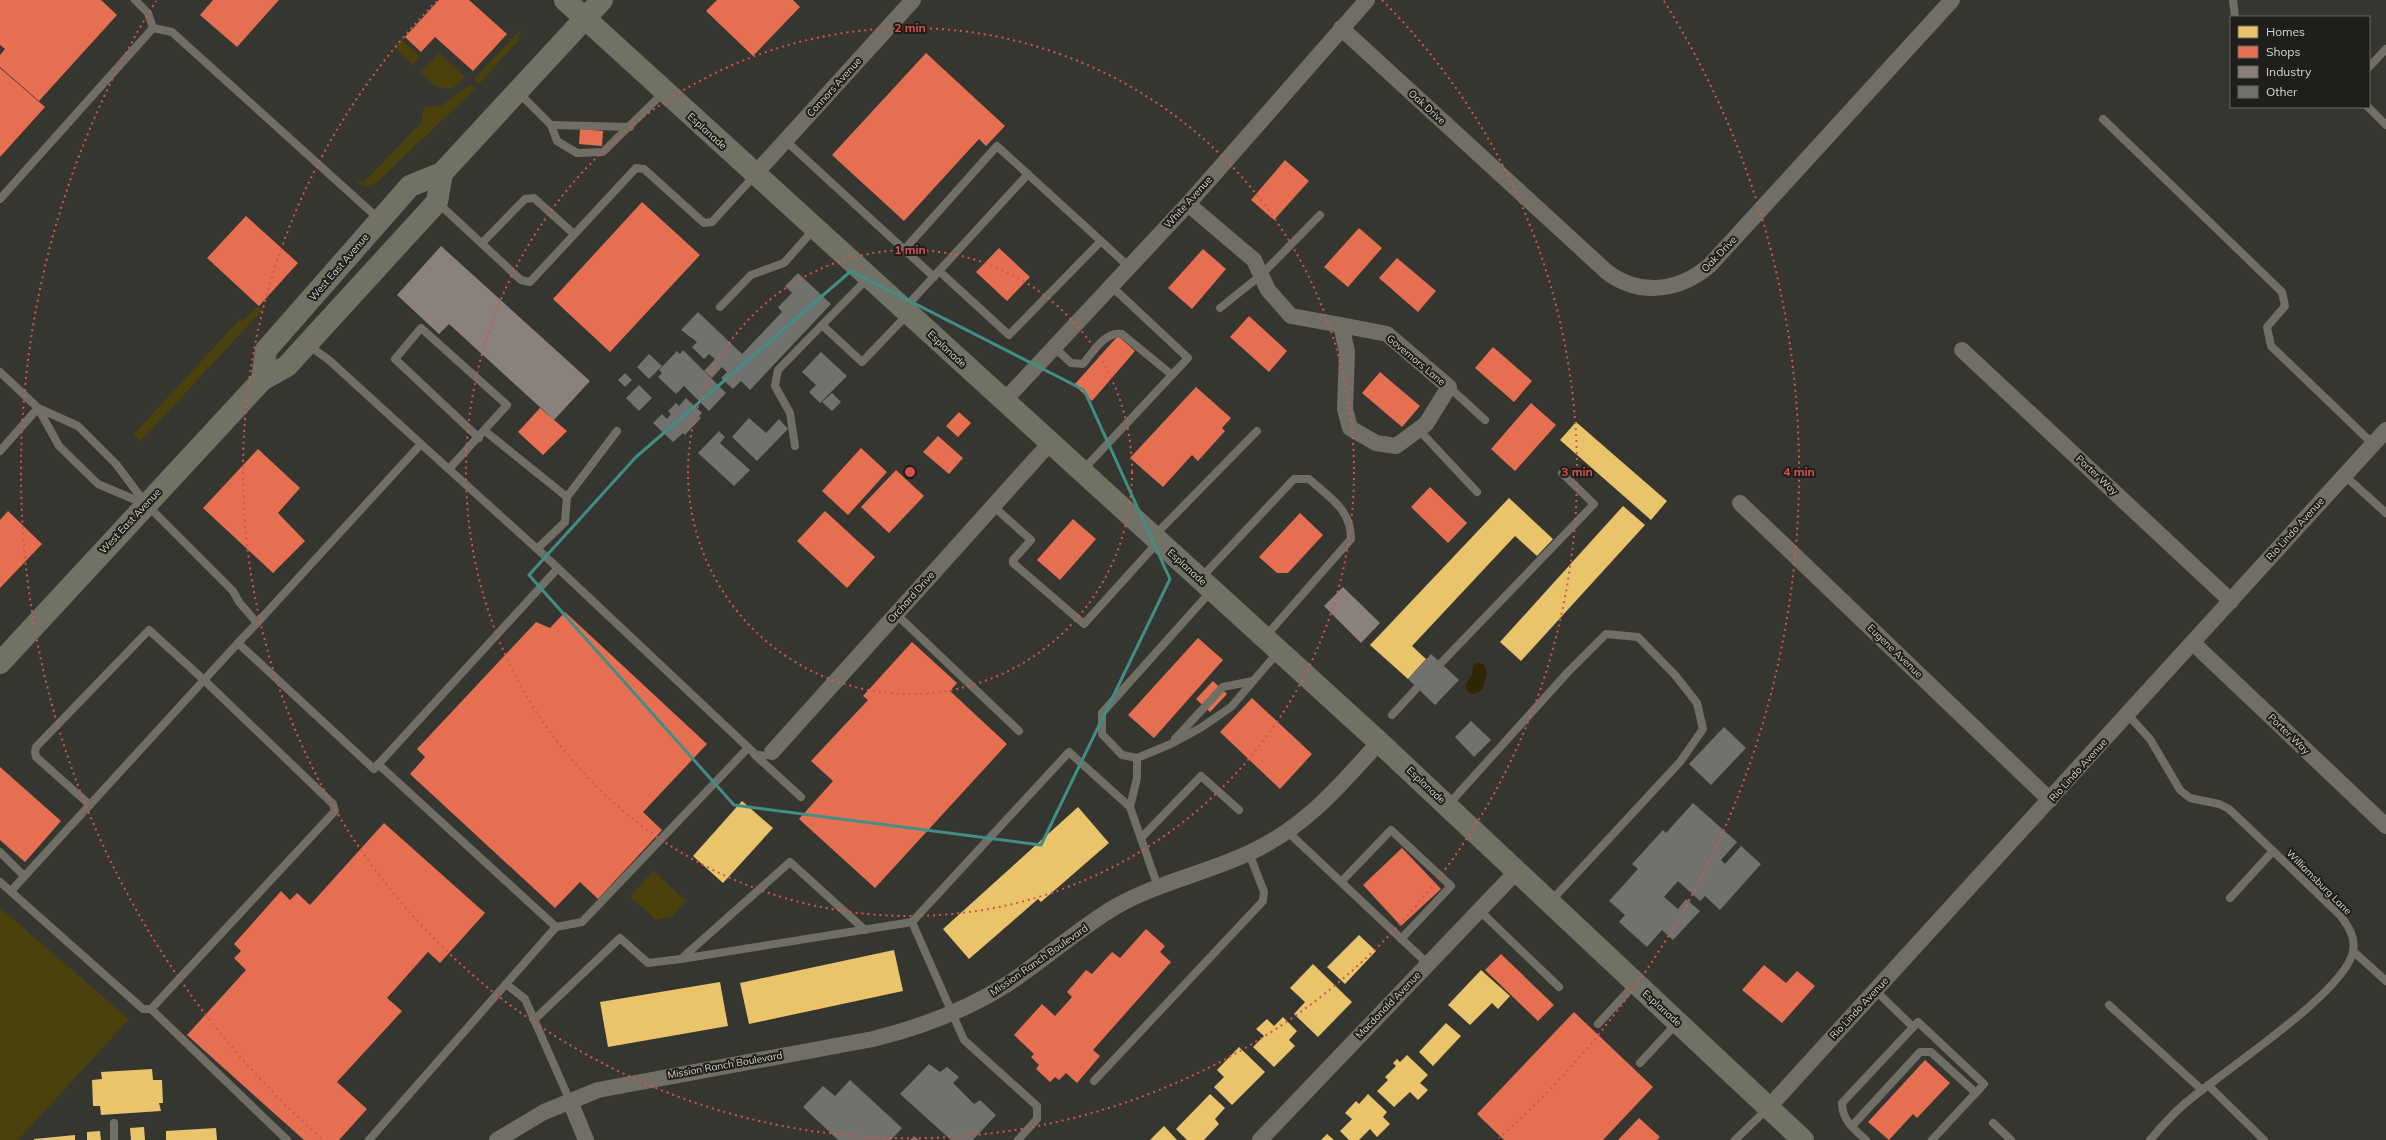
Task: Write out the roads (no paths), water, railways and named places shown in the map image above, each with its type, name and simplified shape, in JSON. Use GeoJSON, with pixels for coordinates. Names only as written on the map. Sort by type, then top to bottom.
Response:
{"type":"FeatureCollection","features":[{"type":"Feature","properties":{"kind":"main road","name":"Esplanade"},"geometry":{"type":"LineString","coordinates":[[565,0],[1379,742],[1517,870],[1635,984],[1678,1022],[1803,1140]]}},
{"type":"Feature","properties":{"kind":"main road","name":"West East Avenue"},"geometry":{"type":"LineString","coordinates":[[262,380],[266,350],[410,186],[442,174],[602,0]]}},
{"type":"Feature","properties":{"kind":"main road"},"geometry":{"type":"LineString","coordinates":[[437,202],[442,174]]}},
{"type":"Feature","properties":{"kind":"main road","name":"West East Avenue"},"geometry":{"type":"LineString","coordinates":[[0,663],[262,380],[287,366],[437,202]]}},
{"type":"Feature","properties":{"kind":"street","name":"Connors Avenue"},"geometry":{"type":"LineString","coordinates":[[755,174],[913,0]]}},
{"type":"Feature","properties":{"kind":"street","name":"White Avenue"},"geometry":{"type":"LineString","coordinates":[[1004,401],[1128,266],[1188,204],[1367,0]]}},
{"type":"Feature","properties":{"kind":"street","name":"Oak Drive"},"geometry":{"type":"LineString","coordinates":[[1341,28],[1607,272],[1618,280],[1632,285],[1659,288],[1687,281],[1710,265],[1952,0]]}},
{"type":"Feature","properties":{"kind":"street","name":"Governors Lane"},"geometry":{"type":"LineString","coordinates":[[1188,204],[1254,260],[1268,290],[1291,316],[1341,325],[1388,334],[1449,387],[1426,424],[1396,446],[1376,443],[1350,428],[1345,409],[1347,352],[1341,325]]}},
{"type":"Feature","properties":{"kind":"street","name":"Porter Way"},"geometry":{"type":"LineString","coordinates":[[1962,350],[2231,601]]}},
{"type":"Feature","properties":{"kind":"street","name":"Rio Lindo Avenue"},"geometry":{"type":"LineString","coordinates":[[1768,1108],[2128,715],[2386,430]]}},
{"type":"Feature","properties":{"kind":"street","name":"Orchard Drive"},"geometry":{"type":"LineString","coordinates":[[772,752],[1050,443]]}},
{"type":"Feature","properties":{"kind":"street","name":"Eugene Avenue"},"geometry":{"type":"LineString","coordinates":[[1740,503],[2050,800]]}},
{"type":"Feature","properties":{"kind":"street","name":"Porter Way"},"geometry":{"type":"LineString","coordinates":[[2193,643],[2386,826]]}},
{"type":"Feature","properties":{"kind":"street","name":"Mission Ranch Boulevard"},"geometry":{"type":"LineString","coordinates":[[497,1140],[544,1112],[598,1090],[628,1083],[889,1035],[916,1028],[952,1014],[1010,982],[1116,906],[1249,853],[1288,832],[1332,794],[1379,742]]}},
{"type":"Feature","properties":{"kind":"street","name":"Macdonald Avenue"},"geometry":{"type":"LineString","coordinates":[[1260,1140],[1517,870]]}},
{"type":"Feature","properties":{"kind":"street"},"geometry":{"type":"LineString","coordinates":[[570,1101],[586,1140]]}},
{"type":"Feature","properties":{"kind":"lane"},"geometry":{"type":"LineString","coordinates":[[135,0],[148,13],[153,28]]}},
{"type":"Feature","properties":{"kind":"lane"},"geometry":{"type":"LineString","coordinates":[[2233,0],[2235,16]]}},
{"type":"Feature","properties":{"kind":"lane"},"geometry":{"type":"LineString","coordinates":[[0,199],[153,28]]}},
{"type":"Feature","properties":{"kind":"lane"},"geometry":{"type":"LineString","coordinates":[[153,28],[172,32],[380,220]]}},
{"type":"Feature","properties":{"kind":"lane"},"geometry":{"type":"LineString","coordinates":[[2370,66],[2386,49]]}},
{"type":"Feature","properties":{"kind":"lane"},"geometry":{"type":"LineString","coordinates":[[517,92],[551,125],[557,141],[577,153],[603,152],[665,92]]}},
{"type":"Feature","properties":{"kind":"lane"},"geometry":{"type":"LineString","coordinates":[[2368,108],[2386,125]]}},
{"type":"Feature","properties":{"kind":"lane"},"geometry":{"type":"LineString","coordinates":[[2102,119],[2282,292],[2284,306],[2267,327],[2271,346],[2373,444]]}},
{"type":"Feature","properties":{"kind":"lane"},"geometry":{"type":"LineString","coordinates":[[551,125],[630,126]]}},
{"type":"Feature","properties":{"kind":"lane"},"geometry":{"type":"LineString","coordinates":[[786,141],[904,250],[936,274],[1006,334],[1012,334],[1101,241]]}},
{"type":"Feature","properties":{"kind":"lane"},"geometry":{"type":"LineString","coordinates":[[904,250],[997,146],[1128,266]]}},
{"type":"Feature","properties":{"kind":"lane"},"geometry":{"type":"LineString","coordinates":[[437,202],[521,280],[530,282],[636,168],[644,169],[704,223],[712,222],[755,174]]}},
{"type":"Feature","properties":{"kind":"lane"},"geometry":{"type":"LineString","coordinates":[[822,325],[862,362],[936,274],[1028,174]]}},
{"type":"Feature","properties":{"kind":"lane"},"geometry":{"type":"LineString","coordinates":[[482,244],[525,199],[534,198],[574,234]]}},
{"type":"Feature","properties":{"kind":"lane"},"geometry":{"type":"LineString","coordinates":[[1220,308],[1261,275],[1320,215]]}},
{"type":"Feature","properties":{"kind":"lane"},"geometry":{"type":"LineString","coordinates":[[720,307],[751,274],[784,263],[815,228]]}},
{"type":"Feature","properties":{"kind":"lane"},"geometry":{"type":"LineString","coordinates":[[795,446],[790,413],[775,386],[778,370],[869,277]]}},
{"type":"Feature","properties":{"kind":"lane"},"geometry":{"type":"LineString","coordinates":[[1082,471],[1188,358],[1110,286]]}},
{"type":"Feature","properties":{"kind":"lane"},"geometry":{"type":"LineString","coordinates":[[449,469],[480,438],[507,405],[421,328],[395,359],[480,438]]}},
{"type":"Feature","properties":{"kind":"lane"},"geometry":{"type":"LineString","coordinates":[[1054,347],[1071,363],[1082,364],[1108,337],[1115,333],[1122,334],[1172,375]]}},
{"type":"Feature","properties":{"kind":"lane"},"geometry":{"type":"LineString","coordinates":[[306,344],[329,360],[558,568],[801,797]]}},
{"type":"Feature","properties":{"kind":"lane"},"geometry":{"type":"LineString","coordinates":[[0,372],[38,408],[59,446],[98,484],[146,504]]}},
{"type":"Feature","properties":{"kind":"lane"},"geometry":{"type":"LineString","coordinates":[[1449,387],[1485,420]]}},
{"type":"Feature","properties":{"kind":"lane"},"geometry":{"type":"LineString","coordinates":[[38,408],[78,426],[116,464],[146,504],[233,591],[239,602],[257,623]]}},
{"type":"Feature","properties":{"kind":"lane"},"geometry":{"type":"LineString","coordinates":[[0,451],[38,408]]}},
{"type":"Feature","properties":{"kind":"lane"},"geometry":{"type":"LineString","coordinates":[[1419,430],[1477,492]]}},
{"type":"Feature","properties":{"kind":"lane"},"geometry":{"type":"LineString","coordinates":[[486,431],[567,497]]}},
{"type":"Feature","properties":{"kind":"lane"},"geometry":{"type":"LineString","coordinates":[[537,549],[565,522],[567,497],[617,431]]}},
{"type":"Feature","properties":{"kind":"lane"},"geometry":{"type":"LineString","coordinates":[[993,506],[1031,540],[1013,560],[1013,563],[1084,624],[1156,539],[1257,431]]}},
{"type":"Feature","properties":{"kind":"lane"},"geometry":{"type":"LineString","coordinates":[[11,891],[421,444]]}},
{"type":"Feature","properties":{"kind":"lane"},"geometry":{"type":"LineString","coordinates":[[1441,663],[1594,504],[1562,473]]}},
{"type":"Feature","properties":{"kind":"lane"},"geometry":{"type":"LineString","coordinates":[[2344,475],[2386,513]]}},
{"type":"Feature","properties":{"kind":"lane"},"geometry":{"type":"LineString","coordinates":[[1294,479],[1309,479],[1345,512],[1351,525],[1351,539],[1272,644],[1253,681],[1231,707],[1202,727],[1171,744],[1137,758],[1122,755],[1102,734],[1102,714],[1206,584],[1294,479]]}},
{"type":"Feature","properties":{"kind":"lane"},"geometry":{"type":"LineString","coordinates":[[238,644],[374,769],[558,568]]}},
{"type":"Feature","properties":{"kind":"lane"},"geometry":{"type":"LineString","coordinates":[[896,614],[1019,731]]}},
{"type":"Feature","properties":{"kind":"lane"},"geometry":{"type":"LineString","coordinates":[[90,805],[36,757],[36,747],[144,632],[149,630],[204,680],[333,804],[335,811],[151,1009]]}},
{"type":"Feature","properties":{"kind":"lane"},"geometry":{"type":"LineString","coordinates":[[1447,805],[1568,672],[1606,634],[1638,637],[1675,675],[1697,703],[1703,729],[1680,762],[1550,902]]}},
{"type":"Feature","properties":{"kind":"lane"},"geometry":{"type":"LineString","coordinates":[[1171,744],[1223,687],[1253,681]]}},
{"type":"Feature","properties":{"kind":"lane"},"geometry":{"type":"LineString","coordinates":[[1392,715],[1417,688]]}},
{"type":"Feature","properties":{"kind":"lane","name":"Williamsburg Lane"},"geometry":{"type":"LineString","coordinates":[[2128,715],[2150,739],[2180,790],[2190,798],[2219,804],[2229,809],[2344,920],[2352,933],[2354,951]]}},
{"type":"Feature","properties":{"kind":"lane"},"geometry":{"type":"LineString","coordinates":[[369,1140],[556,927],[582,922],[748,748]]}},
{"type":"Feature","properties":{"kind":"lane"},"geometry":{"type":"LineString","coordinates":[[755,754],[764,756],[772,752]]}},
{"type":"Feature","properties":{"kind":"lane"},"geometry":{"type":"LineString","coordinates":[[534,1020],[620,938],[648,963],[912,922],[1069,752],[1130,807],[1158,888]]}},
{"type":"Feature","properties":{"kind":"lane"},"geometry":{"type":"LineString","coordinates":[[1130,807],[1137,778],[1137,758]]}},
{"type":"Feature","properties":{"kind":"lane"},"geometry":{"type":"LineString","coordinates":[[378,764],[556,927]]}},
{"type":"Feature","properties":{"kind":"lane"},"geometry":{"type":"LineString","coordinates":[[1141,838],[1201,776],[1239,810]]}},
{"type":"Feature","properties":{"kind":"lane"},"geometry":{"type":"LineString","coordinates":[[1342,882],[1391,830],[1451,886],[1401,938]]}},
{"type":"Feature","properties":{"kind":"lane"},"geometry":{"type":"LineString","coordinates":[[1288,832],[1428,964]]}},
{"type":"Feature","properties":{"kind":"lane"},"geometry":{"type":"LineString","coordinates":[[2230,898],[2273,851]]}},
{"type":"Feature","properties":{"kind":"lane"},"geometry":{"type":"LineString","coordinates":[[0,852],[24,876]]}},
{"type":"Feature","properties":{"kind":"lane"},"geometry":{"type":"LineString","coordinates":[[1094,1081],[1263,901],[1264,892],[1249,853]]}},
{"type":"Feature","properties":{"kind":"lane"},"geometry":{"type":"LineString","coordinates":[[680,958],[790,862],[865,930]]}},
{"type":"Feature","properties":{"kind":"lane"},"geometry":{"type":"LineString","coordinates":[[0,882],[142,1009],[151,1009],[287,1140]]}},
{"type":"Feature","properties":{"kind":"lane"},"geometry":{"type":"LineString","coordinates":[[1479,910],[1559,986]]}},
{"type":"Feature","properties":{"kind":"lane"},"geometry":{"type":"LineString","coordinates":[[912,922],[964,1040],[1037,1106],[1037,1119],[1018,1140]]}},
{"type":"Feature","properties":{"kind":"lane"},"geometry":{"type":"LineString","coordinates":[[2150,1140],[2175,1113],[2320,998],[2345,969],[2354,951],[2386,981]]}},
{"type":"Feature","properties":{"kind":"lane"},"geometry":{"type":"LineString","coordinates":[[506,984],[524,999],[570,1101]]}},
{"type":"Feature","properties":{"kind":"lane"},"geometry":{"type":"LineString","coordinates":[[1598,1024],[1635,984]]}},
{"type":"Feature","properties":{"kind":"lane"},"geometry":{"type":"LineString","coordinates":[[1875,990],[1913,1027]]}},
{"type":"Feature","properties":{"kind":"lane"},"geometry":{"type":"LineString","coordinates":[[2109,1005],[2264,1140]]}},
{"type":"Feature","properties":{"kind":"lane"},"geometry":{"type":"LineString","coordinates":[[1640,1063],[1678,1022]]}},
{"type":"Feature","properties":{"kind":"lane"},"geometry":{"type":"LineString","coordinates":[[1866,1140],[1842,1113],[1842,1103],[1918,1022],[1984,1084],[1932,1140]]}},
{"type":"Feature","properties":{"kind":"lane"},"geometry":{"type":"LineString","coordinates":[[1852,1126],[1920,1052],[1931,1052],[1976,1093]]}},
{"type":"Feature","properties":{"kind":"lane"},"geometry":{"type":"LineString","coordinates":[[1736,1140],[1768,1108]]}},
{"type":"Feature","properties":{"kind":"lane"},"geometry":{"type":"LineString","coordinates":[[114,1123],[114,1140]]}},
{"type":"Feature","properties":{"kind":"lane"},"geometry":{"type":"LineString","coordinates":[[1993,1123],[2011,1140]]}}]}
